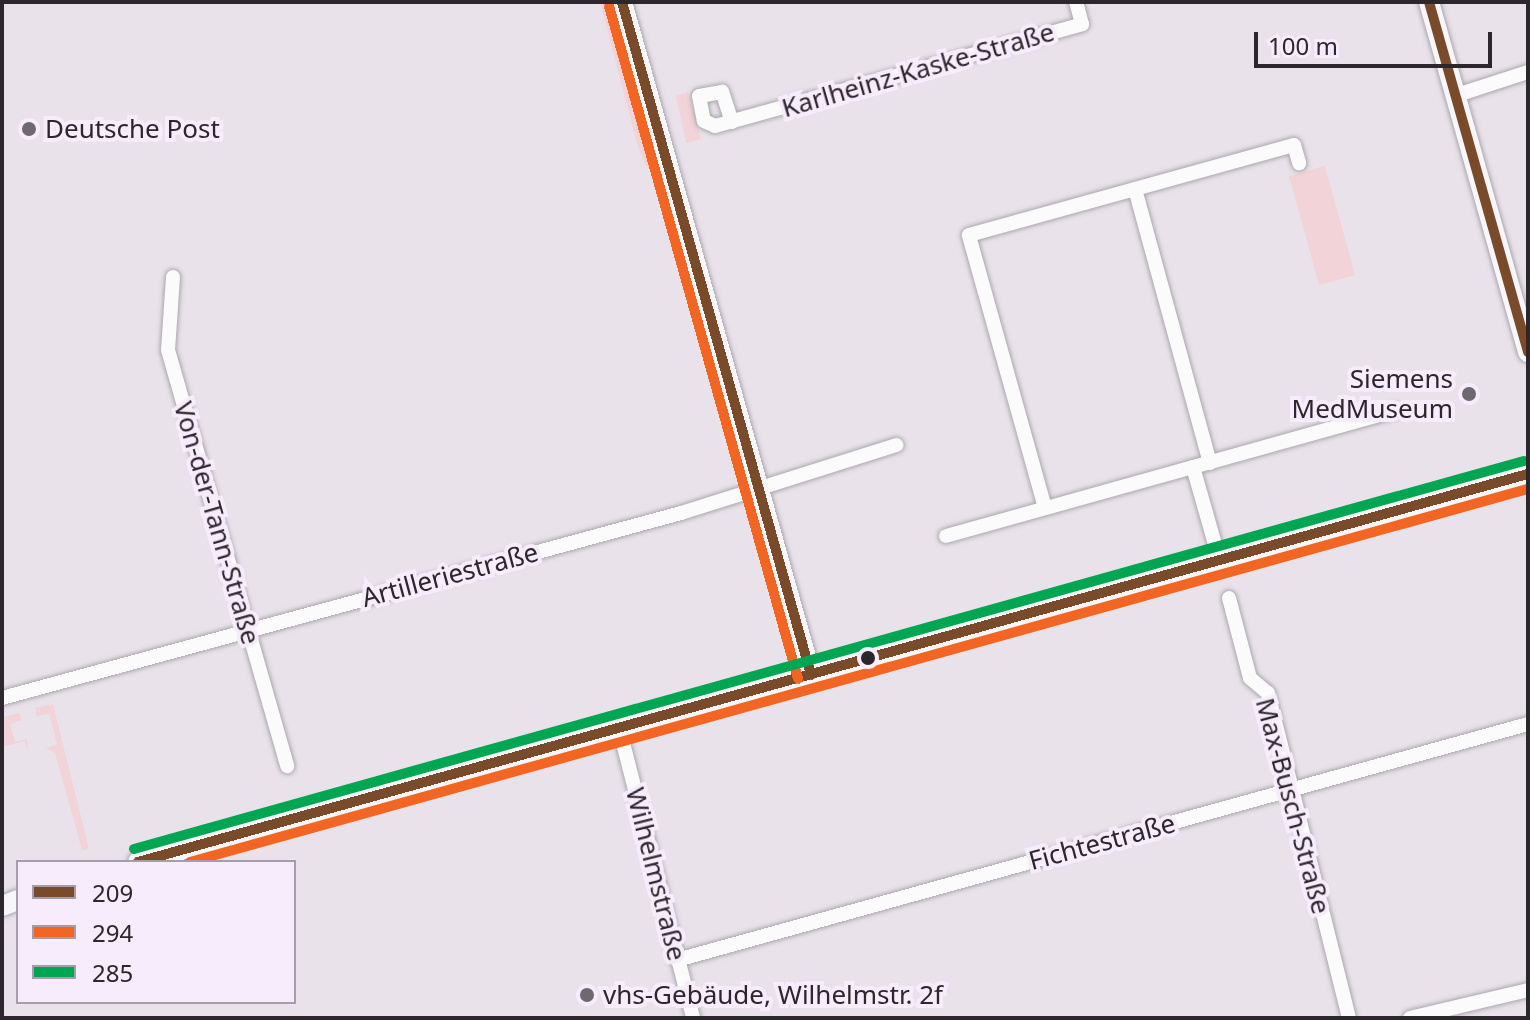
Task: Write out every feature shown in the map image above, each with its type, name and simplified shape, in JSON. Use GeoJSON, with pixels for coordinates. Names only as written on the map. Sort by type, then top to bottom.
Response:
{"type":"FeatureCollection","features":[{"type":"Feature","properties":{"kind":"main road"},"geometry":{"type":"LineString","coordinates":[[622,2],[811,675]]}},
{"type":"Feature","properties":{"kind":"main road"},"geometry":{"type":"LineString","coordinates":[[1429,2],[1528,352]]}},
{"type":"Feature","properties":{"kind":"main road"},"geometry":{"type":"LineString","coordinates":[[145,860],[620,731],[1528,474]]}},
{"type":"Feature","properties":{"kind":"street","name":"Karlheinz-Kaske-Straße"},"geometry":{"type":"LineString","coordinates":[[732,122],[1082,24],[1076,2]]}},
{"type":"Feature","properties":{"kind":"street"},"geometry":{"type":"LineString","coordinates":[[1454,96],[1528,72]]}},
{"type":"Feature","properties":{"kind":"street"},"geometry":{"type":"LineString","coordinates":[[1045,508],[969,235],[1294,145],[1299,163]]}},
{"type":"Feature","properties":{"kind":"street"},"geometry":{"type":"LineString","coordinates":[[1135,189],[1210,463]]}},
{"type":"Feature","properties":{"kind":"street","name":"Von-der-Tann-Straße"},"geometry":{"type":"LineString","coordinates":[[173,277],[168,350],[287,766]]}},
{"type":"Feature","properties":{"kind":"street"},"geometry":{"type":"LineString","coordinates":[[946,536],[1395,411]]}},
{"type":"Feature","properties":{"kind":"street","name":"Artilleriestraße"},"geometry":{"type":"LineString","coordinates":[[2,698],[758,488],[897,445]]}},
{"type":"Feature","properties":{"kind":"street"},"geometry":{"type":"LineString","coordinates":[[1193,467],[1220,562]]}},
{"type":"Feature","properties":{"kind":"street","name":"Max-Busch-Straße"},"geometry":{"type":"LineString","coordinates":[[1229,598],[1250,678],[1268,693],[1349,1018]]}},
{"type":"Feature","properties":{"kind":"street","name":"Fichtestraße"},"geometry":{"type":"LineString","coordinates":[[677,960],[1528,724]]}},
{"type":"Feature","properties":{"kind":"street","name":"Wilhelmstraße"},"geometry":{"type":"LineString","coordinates":[[620,731],[693,1018]]}},
{"type":"Feature","properties":{"kind":"street"},"geometry":{"type":"LineString","coordinates":[[1410,1018],[1528,990]]}},
{"type":"Feature","properties":{"kind":"shaded area"},"geometry":{"type":"Polygon","coordinates":[[[600,2],[609,2],[660,174],[646,166],[638,147],[600,2]]]}},
{"type":"Feature","properties":{"kind":"shaded area"},"geometry":{"type":"Polygon","coordinates":[[[688,92],[701,139],[686,143],[676,96],[688,92]]]}},
{"type":"Feature","properties":{"kind":"shaded area"},"geometry":{"type":"Polygon","coordinates":[[[1325,166],[1355,275],[1319,285],[1289,176],[1325,166]]]}},
{"type":"Feature","properties":{"kind":"shaded area"},"geometry":{"type":"Polygon","coordinates":[[[53,704],[89,849],[82,850],[55,753],[46,748],[57,744],[49,714],[37,716],[35,708],[53,704]]]}},
{"type":"Feature","properties":{"kind":"shaded area"},"geometry":{"type":"Polygon","coordinates":[[[19,713],[22,720],[10,724],[15,742],[27,739],[28,752],[25,741],[2,747],[2,717],[19,713]]]}},
{"type":"Feature","properties":{"kind":"transit line","name":"209"},"geometry":{"type":"LineString","coordinates":[[622,2],[811,675]]}},
{"type":"Feature","properties":{"kind":"transit line","name":"209"},"geometry":{"type":"LineString","coordinates":[[1429,2],[1528,352]]}},
{"type":"Feature","properties":{"kind":"transit line","name":"294"},"geometry":{"type":"LineString","coordinates":[[609,6],[798,679]]}},
{"type":"Feature","properties":{"kind":"transit line","name":"285"},"geometry":{"type":"LineString","coordinates":[[134,849],[1524,461]]}},
{"type":"Feature","properties":{"kind":"transit line","name":"209"},"geometry":{"type":"LineString","coordinates":[[145,860],[1528,474]]}},
{"type":"Feature","properties":{"kind":"transit line","name":"294"},"geometry":{"type":"LineString","coordinates":[[197,860],[1528,489]]}},
{"type":"Feature","properties":{"kind":"place","name":"Deutsche Post"},"geometry":{"type":"Point","coordinates":[29,129]}},
{"type":"Feature","properties":{"kind":"place","name":"Siemens MedMuseum"},"geometry":{"type":"Point","coordinates":[1469,394]}},
{"type":"Feature","properties":{"kind":"place","name":"vhs-Gebäude, Wilhelmstr. 2f"},"geometry":{"type":"Point","coordinates":[587,995]}}]}
